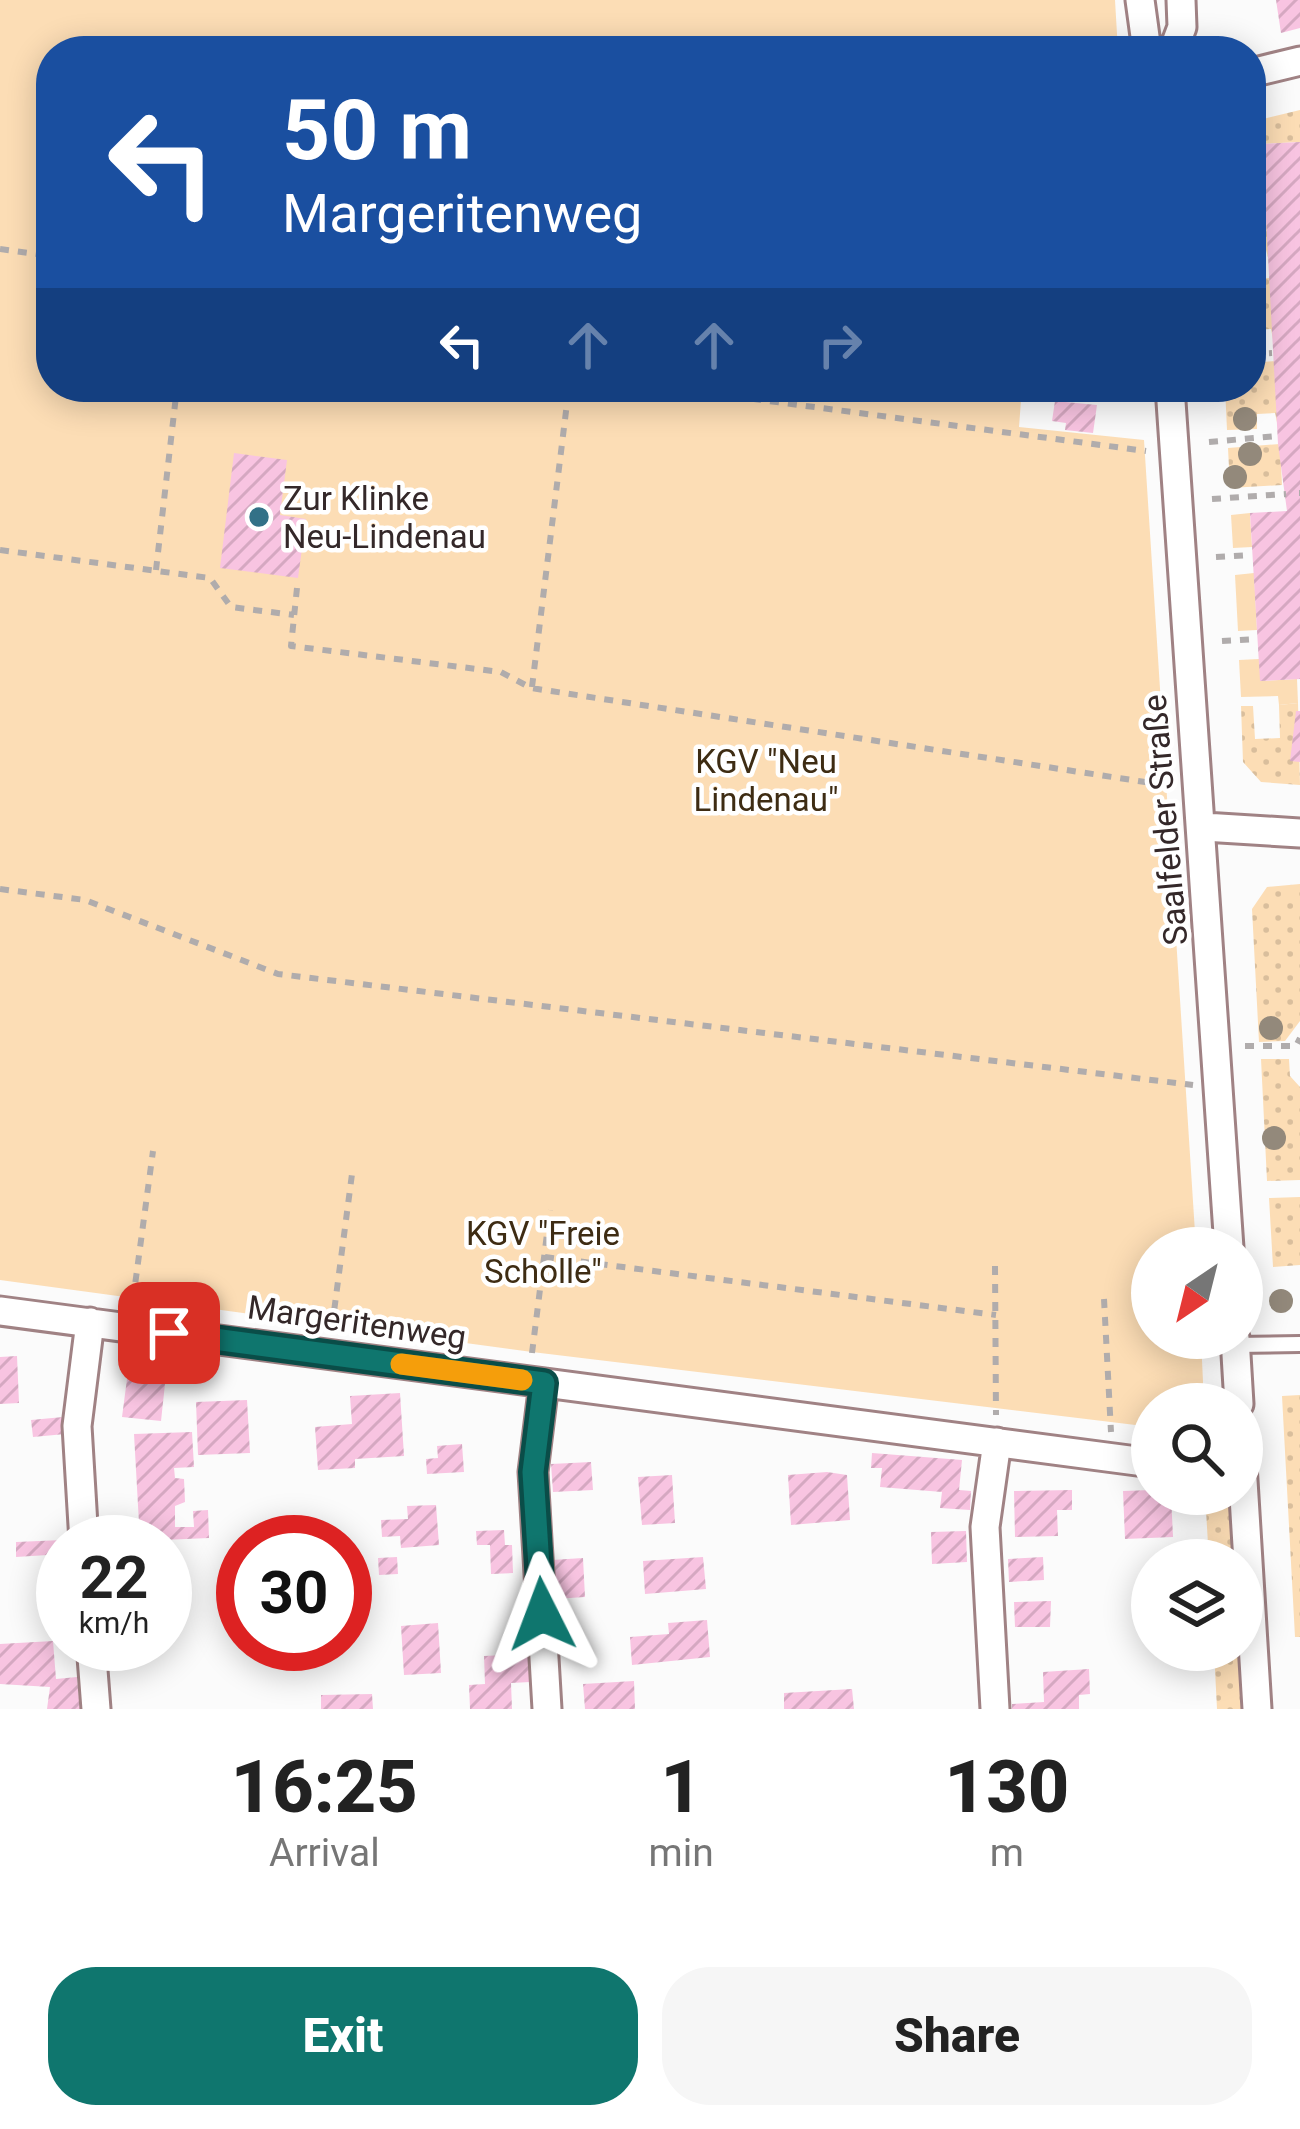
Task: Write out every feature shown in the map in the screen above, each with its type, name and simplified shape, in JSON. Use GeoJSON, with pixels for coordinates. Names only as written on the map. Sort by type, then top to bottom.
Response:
{"type":"FeatureCollection","features":[{"type":"Feature","properties":{"kind":"street"},"geometry":{"type":"LineString","coordinates":[[1140,0],[1145,36]]}},
{"type":"Feature","properties":{"kind":"street"},"geometry":{"type":"LineString","coordinates":[[1179,36],[1181,0]]}},
{"type":"Feature","properties":{"kind":"street"},"geometry":{"type":"LineString","coordinates":[[1266,69],[1300,61]]}},
{"type":"Feature","properties":{"kind":"street","name":"Saalfelder Straße"},"geometry":{"type":"LineString","coordinates":[[1171,402],[1204,827],[1228,1227]]}},
{"type":"Feature","properties":{"kind":"street"},"geometry":{"type":"LineString","coordinates":[[1204,827],[1300,833]]}},
{"type":"Feature","properties":{"kind":"street","name":"Margeritenweg"},"geometry":{"type":"LineString","coordinates":[[0,1311],[1131,1460]]}},
{"type":"Feature","properties":{"kind":"street"},"geometry":{"type":"LineString","coordinates":[[82,1515],[77,1426],[90,1322]]}},
{"type":"Feature","properties":{"kind":"street"},"geometry":{"type":"LineString","coordinates":[[536,1382],[533,1472],[547,1709]]}},
{"type":"Feature","properties":{"kind":"street"},"geometry":{"type":"LineString","coordinates":[[995,1709],[985,1527],[997,1442]]}},
{"type":"Feature","properties":{"kind":"street"},"geometry":{"type":"LineString","coordinates":[[1245,1515],[1257,1709]]}},
{"type":"Feature","properties":{"kind":"street"},"geometry":{"type":"LineString","coordinates":[[93,1671],[96,1709]]}},
{"type":"Feature","properties":{"kind":"lane"},"geometry":{"type":"LineString","coordinates":[[1263,1343],[1300,1344]]}},
{"type":"Feature","properties":{"kind":"path"},"geometry":{"type":"LineString","coordinates":[[0,249],[36,254]]}},
{"type":"Feature","properties":{"kind":"path"},"geometry":{"type":"LineString","coordinates":[[1266,353],[1272,352]]}},
{"type":"Feature","properties":{"kind":"path"},"geometry":{"type":"LineString","coordinates":[[156,570],[176,402]]}},
{"type":"Feature","properties":{"kind":"path"},"geometry":{"type":"LineString","coordinates":[[531,688],[567,402]]}},
{"type":"Feature","properties":{"kind":"path"},"geometry":{"type":"LineString","coordinates":[[777,402],[1174,454]]}},
{"type":"Feature","properties":{"kind":"path"},"geometry":{"type":"LineString","coordinates":[[1209,442],[1277,436]]}},
{"type":"Feature","properties":{"kind":"path"},"geometry":{"type":"LineString","coordinates":[[1212,500],[1286,494]]}},
{"type":"Feature","properties":{"kind":"path"},"geometry":{"type":"LineString","coordinates":[[0,550],[211,578],[231,607],[294,615]]}},
{"type":"Feature","properties":{"kind":"path"},"geometry":{"type":"LineString","coordinates":[[1216,557],[1251,555]]}},
{"type":"Feature","properties":{"kind":"path"},"geometry":{"type":"LineString","coordinates":[[297,588],[291,646],[502,672],[531,688],[1166,785]]}},
{"type":"Feature","properties":{"kind":"path"},"geometry":{"type":"LineString","coordinates":[[1222,641],[1256,639]]}},
{"type":"Feature","properties":{"kind":"path"},"geometry":{"type":"LineString","coordinates":[[0,889],[85,900],[278,974],[1181,1084]]}},
{"type":"Feature","properties":{"kind":"path"},"geometry":{"type":"LineString","coordinates":[[1245,1046],[1296,1046],[1300,1038]]}},
{"type":"Feature","properties":{"kind":"path"},"geometry":{"type":"LineString","coordinates":[[131,1315],[153,1151]]}},
{"type":"Feature","properties":{"kind":"path"},"geometry":{"type":"LineString","coordinates":[[332,1324],[352,1174]]}},
{"type":"Feature","properties":{"kind":"path"},"geometry":{"type":"LineString","coordinates":[[536,1382],[550,1210]]}},
{"type":"Feature","properties":{"kind":"path"},"geometry":{"type":"LineString","coordinates":[[545,1257],[996,1315]]}},
{"type":"Feature","properties":{"kind":"path"},"geometry":{"type":"LineString","coordinates":[[995,1266],[997,1442]]}},
{"type":"Feature","properties":{"kind":"path"},"geometry":{"type":"LineString","coordinates":[[1104,1299],[1111,1438]]}},
{"type":"Feature","properties":{"kind":"green space","name":"KGV \"Neu Lindenau\""},"geometry":{"type":"Polygon","coordinates":[[[0,0],[1115,0],[1117,36],[36,36],[36,402],[1021,402],[1019,427],[1144,440],[1195,1227],[1131,1227],[1131,1359],[1202,1359],[1203,1383],[1131,1383],[1131,1424],[532,1352],[0,1280],[0,0]]]}},
{"type":"Feature","properties":{"kind":"green space"},"geometry":{"type":"Polygon","coordinates":[[[1300,110],[1300,142],[1266,144],[1266,118],[1300,110]]]}},
{"type":"Feature","properties":{"kind":"green space"},"geometry":{"type":"Polygon","coordinates":[[[1266,278],[1270,278],[1274,344],[1271,329],[1266,329],[1266,278]]]}},
{"type":"Feature","properties":{"kind":"green space"},"geometry":{"type":"Polygon","coordinates":[[[1275,361],[1278,427],[1275,413],[1257,414],[1257,429],[1227,430],[1226,402],[1266,402],[1266,362],[1275,361]]]}},
{"type":"Feature","properties":{"kind":"green space"},"geometry":{"type":"Polygon","coordinates":[[[1280,444],[1282,485],[1230,488],[1228,448],[1280,444]]]}},
{"type":"Feature","properties":{"kind":"green space"},"geometry":{"type":"Polygon","coordinates":[[[1250,513],[1252,547],[1233,548],[1231,515],[1250,513]]]}},
{"type":"Feature","properties":{"kind":"green space"},"geometry":{"type":"Polygon","coordinates":[[[1254,573],[1257,630],[1238,631],[1235,575],[1254,573]]]}},
{"type":"Feature","properties":{"kind":"green space"},"geometry":{"type":"Polygon","coordinates":[[[1259,659],[1261,681],[1297,679],[1298,703],[1279,705],[1278,696],[1241,697],[1239,660],[1259,659]]]}},
{"type":"Feature","properties":{"kind":"green space"},"geometry":{"type":"Polygon","coordinates":[[[1298,703],[1300,785],[1261,782],[1243,762],[1241,706],[1253,706],[1255,739],[1280,738],[1279,705],[1298,703]]]}},
{"type":"Feature","properties":{"kind":"green space"},"geometry":{"type":"Polygon","coordinates":[[[1300,884],[1300,1021],[1285,1041],[1259,1042],[1252,909],[1267,887],[1300,884]]]}},
{"type":"Feature","properties":{"kind":"green space"},"geometry":{"type":"Polygon","coordinates":[[[1261,1059],[1289,1059],[1290,1076],[1300,1087],[1300,1180],[1267,1181],[1261,1059]]]}},
{"type":"Feature","properties":{"kind":"green space"},"geometry":{"type":"Polygon","coordinates":[[[1300,1197],[1300,1265],[1273,1267],[1269,1198],[1300,1197]]]}},
{"type":"Feature","properties":{"kind":"green space"},"geometry":{"type":"Polygon","coordinates":[[[1300,1395],[1300,1637],[1295,1637],[1282,1396],[1300,1395]]]}},
{"type":"Feature","properties":{"kind":"green space"},"geometry":{"type":"Polygon","coordinates":[[[1206,1515],[1235,1515],[1238,1539],[1208,1539],[1206,1515]]]}},
{"type":"Feature","properties":{"kind":"green space"},"geometry":{"type":"Polygon","coordinates":[[[1215,1671],[1244,1671],[1249,1709],[1217,1709],[1215,1671]]]}},
{"type":"Feature","properties":{"kind":"building"},"geometry":{"type":"Polygon","coordinates":[[[1276,0],[1300,0],[1300,28],[1281,33],[1276,0]]]}},
{"type":"Feature","properties":{"kind":"building"},"geometry":{"type":"Polygon","coordinates":[[[1300,142],[1300,679],[1260,681],[1250,513],[1287,511],[1278,444],[1266,144],[1300,142]]]}},
{"type":"Feature","properties":{"kind":"building"},"geometry":{"type":"Polygon","coordinates":[[[1055,402],[1097,405],[1093,433],[1065,430],[1066,423],[1052,421],[1055,402]]]}},
{"type":"Feature","properties":{"kind":"building","name":"Zur Klinke Neu-Lindenau"},"geometry":{"type":"Polygon","coordinates":[[[234,453],[287,460],[280,515],[306,519],[298,578],[220,568],[234,453]]]}},
{"type":"Feature","properties":{"kind":"building"},"geometry":{"type":"Polygon","coordinates":[[[1296,711],[1300,711],[1300,762],[1290,761],[1296,711]]]}},
{"type":"Feature","properties":{"kind":"building"},"geometry":{"type":"Polygon","coordinates":[[[17,1356],[19,1403],[0,1404],[0,1357],[17,1356]]]}},
{"type":"Feature","properties":{"kind":"building"},"geometry":{"type":"Polygon","coordinates":[[[127,1379],[165,1384],[161,1421],[122,1417],[127,1379]]]}},
{"type":"Feature","properties":{"kind":"building"},"geometry":{"type":"Polygon","coordinates":[[[400,1393],[404,1456],[355,1459],[355,1468],[318,1470],[315,1427],[352,1424],[350,1396],[400,1393]]]}},
{"type":"Feature","properties":{"kind":"building"},"geometry":{"type":"Polygon","coordinates":[[[247,1400],[250,1453],[198,1455],[196,1402],[247,1400]]]}},
{"type":"Feature","properties":{"kind":"building"},"geometry":{"type":"Polygon","coordinates":[[[63,1417],[65,1434],[33,1437],[31,1420],[63,1417]]]}},
{"type":"Feature","properties":{"kind":"building"},"geometry":{"type":"Polygon","coordinates":[[[192,1432],[194,1467],[174,1468],[175,1478],[184,1479],[185,1502],[175,1506],[175,1515],[139,1515],[134,1434],[192,1432]]]}},
{"type":"Feature","properties":{"kind":"building"},"geometry":{"type":"Polygon","coordinates":[[[462,1444],[464,1472],[427,1474],[426,1459],[438,1458],[437,1446],[462,1444]]]}},
{"type":"Feature","properties":{"kind":"building"},"geometry":{"type":"Polygon","coordinates":[[[872,1453],[962,1460],[959,1490],[971,1491],[970,1510],[940,1508],[942,1492],[880,1487],[882,1468],[871,1468],[872,1453]]]}},
{"type":"Feature","properties":{"kind":"building"},"geometry":{"type":"Polygon","coordinates":[[[591,1462],[593,1490],[553,1492],[551,1464],[591,1462]]]}},
{"type":"Feature","properties":{"kind":"building"},"geometry":{"type":"Polygon","coordinates":[[[672,1475],[675,1523],[642,1525],[638,1477],[672,1475]]]}},
{"type":"Feature","properties":{"kind":"building"},"geometry":{"type":"Polygon","coordinates":[[[788,1475],[847,1475],[850,1520],[791,1525],[788,1475]]]}},
{"type":"Feature","properties":{"kind":"building"},"geometry":{"type":"Polygon","coordinates":[[[1072,1490],[1072,1510],[1057,1510],[1058,1536],[1015,1537],[1014,1491],[1072,1490]]]}},
{"type":"Feature","properties":{"kind":"building"},"geometry":{"type":"Polygon","coordinates":[[[1123,1491],[1131,1491],[1131,1515],[1172,1515],[1173,1537],[1125,1539],[1123,1491]]]}},
{"type":"Feature","properties":{"kind":"building"},"geometry":{"type":"Polygon","coordinates":[[[436,1505],[439,1545],[401,1548],[400,1536],[382,1537],[381,1520],[408,1519],[407,1506],[436,1505]]]}},
{"type":"Feature","properties":{"kind":"building"},"geometry":{"type":"Polygon","coordinates":[[[208,1510],[209,1538],[192,1539],[193,1511],[208,1510]]]}},
{"type":"Feature","properties":{"kind":"building"},"geometry":{"type":"Polygon","coordinates":[[[504,1530],[505,1545],[512,1545],[513,1573],[491,1574],[490,1545],[477,1545],[476,1531],[504,1530]]]}},
{"type":"Feature","properties":{"kind":"building"},"geometry":{"type":"Polygon","coordinates":[[[966,1531],[967,1562],[932,1564],[931,1532],[966,1531]]]}},
{"type":"Feature","properties":{"kind":"building"},"geometry":{"type":"Polygon","coordinates":[[[36,1541],[36,1556],[16,1557],[16,1542],[36,1541]]]}},
{"type":"Feature","properties":{"kind":"building"},"geometry":{"type":"Polygon","coordinates":[[[397,1557],[398,1574],[379,1575],[378,1558],[397,1557]]]}},
{"type":"Feature","properties":{"kind":"building"},"geometry":{"type":"Polygon","coordinates":[[[703,1557],[706,1589],[645,1594],[643,1561],[703,1557]]]}},
{"type":"Feature","properties":{"kind":"building"},"geometry":{"type":"Polygon","coordinates":[[[1043,1557],[1044,1580],[1009,1582],[1008,1559],[1043,1557]]]}},
{"type":"Feature","properties":{"kind":"building"},"geometry":{"type":"Polygon","coordinates":[[[583,1558],[585,1597],[554,1599],[552,1560],[583,1558]]]}},
{"type":"Feature","properties":{"kind":"building"},"geometry":{"type":"Polygon","coordinates":[[[1051,1601],[1050,1627],[1015,1627],[1014,1602],[1051,1601]]]}},
{"type":"Feature","properties":{"kind":"building"},"geometry":{"type":"Polygon","coordinates":[[[707,1620],[710,1657],[632,1665],[630,1637],[669,1634],[668,1623],[707,1620]]]}},
{"type":"Feature","properties":{"kind":"building"},"geometry":{"type":"Polygon","coordinates":[[[438,1623],[441,1673],[404,1675],[401,1626],[438,1623]]]}},
{"type":"Feature","properties":{"kind":"building"},"geometry":{"type":"Polygon","coordinates":[[[36,1642],[36,1671],[55,1671],[56,1679],[77,1677],[80,1709],[47,1709],[50,1687],[0,1684],[0,1644],[36,1642]]]}},
{"type":"Feature","properties":{"kind":"building"},"geometry":{"type":"Polygon","coordinates":[[[529,1654],[530,1682],[511,1683],[512,1709],[470,1709],[469,1685],[485,1684],[484,1656],[529,1654]]]}},
{"type":"Feature","properties":{"kind":"building"},"geometry":{"type":"Polygon","coordinates":[[[1089,1669],[1090,1694],[1079,1695],[1079,1709],[1012,1709],[1012,1704],[1044,1702],[1043,1672],[1089,1669]]]}},
{"type":"Feature","properties":{"kind":"building"},"geometry":{"type":"Polygon","coordinates":[[[634,1681],[635,1709],[585,1709],[583,1684],[634,1681]]]}},
{"type":"Feature","properties":{"kind":"building"},"geometry":{"type":"Polygon","coordinates":[[[852,1689],[854,1709],[784,1709],[784,1693],[852,1689]]]}},
{"type":"Feature","properties":{"kind":"building"},"geometry":{"type":"Polygon","coordinates":[[[372,1694],[373,1709],[321,1709],[321,1695],[372,1694]]]}},
{"type":"Feature","properties":{"kind":"slow traffic"},"geometry":{"type":"LineString","coordinates":[[401,1364],[522,1380]]}},
{"type":"Feature","properties":{"kind":"place","name":"Zur Klinke Neu-Lindenau"},"geometry":{"type":"Point","coordinates":[259,517]}},
{"type":"Feature","properties":{"kind":"route"},"geometry":{"type":"LineString","coordinates":[[169,1333],[544,1383],[533,1472],[542,1614]]}},
{"type":"Feature","properties":{"kind":"park label","name":"KGV \"Freie Scholle\""},"geometry":{"type":"Point","coordinates":[543,1252]}}]}
